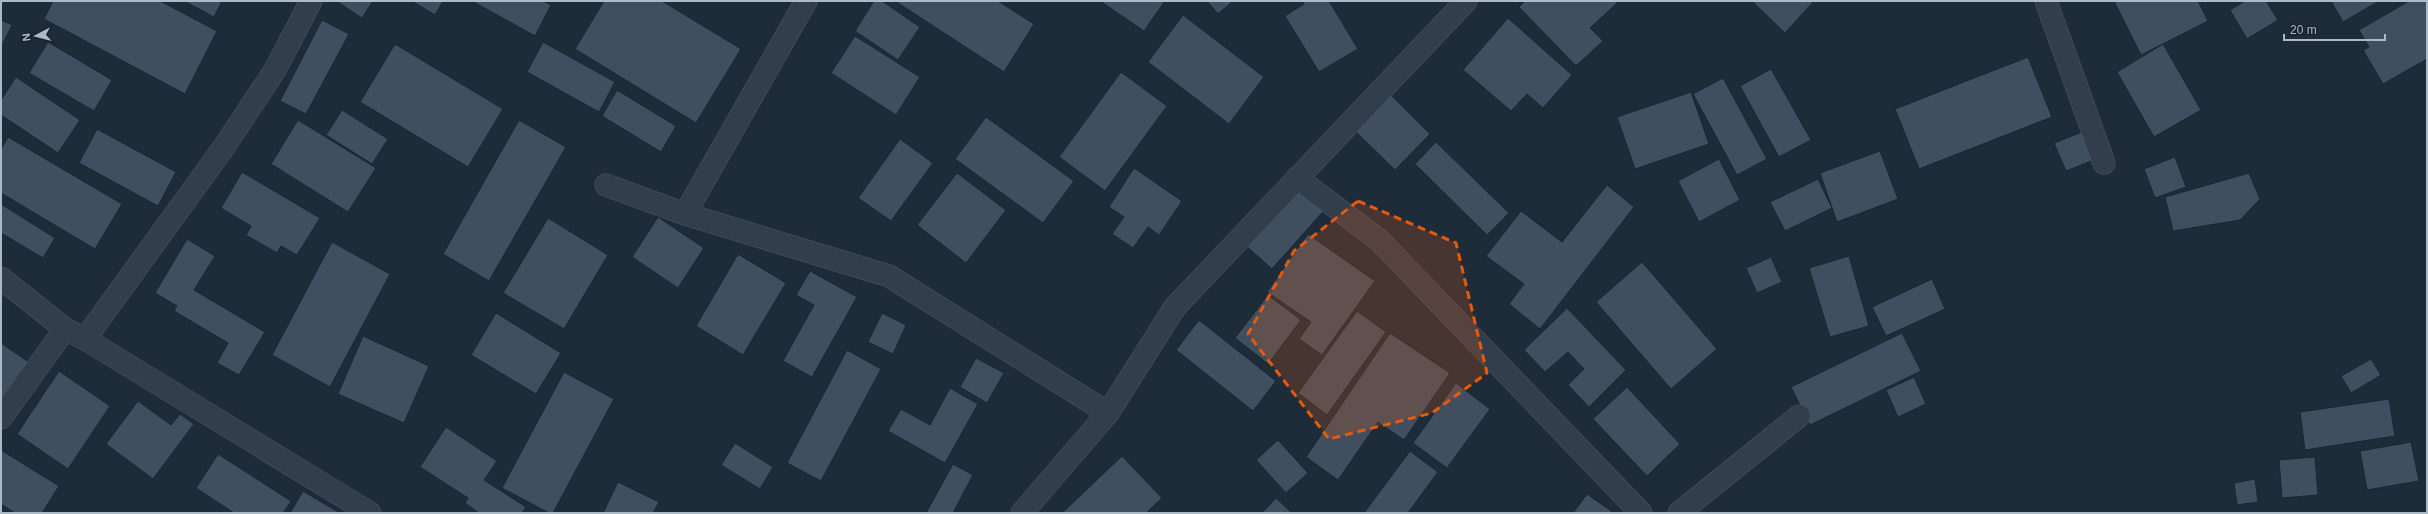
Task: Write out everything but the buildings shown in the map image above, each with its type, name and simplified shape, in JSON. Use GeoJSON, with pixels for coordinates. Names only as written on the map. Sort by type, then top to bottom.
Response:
{"type":"FeatureCollection","features":[{"type":"Feature","properties":{"kind":"street"},"geometry":{"type":"LineString","coordinates":[[84,338],[224,147],[275,70],[312,1]]}},
{"type":"Feature","properties":{"kind":"street"},"geometry":{"type":"LineString","coordinates":[[686,214],[806,1]]}},
{"type":"Feature","properties":{"kind":"street"},"geometry":{"type":"LineString","coordinates":[[1022,513],[1108,413],[1175,307],[1466,1]]}},
{"type":"Feature","properties":{"kind":"street"},"geometry":{"type":"LineString","coordinates":[[2046,1],[2104,163]]}},
{"type":"Feature","properties":{"kind":"street"},"geometry":{"type":"LineString","coordinates":[[1297,178],[1379,240],[1641,513]]}},
{"type":"Feature","properties":{"kind":"street"},"geometry":{"type":"LineString","coordinates":[[606,185],[686,214],[889,276],[1108,413]]}},
{"type":"Feature","properties":{"kind":"street"},"geometry":{"type":"LineString","coordinates":[[1,278],[65,329],[84,338],[370,513]]}},
{"type":"Feature","properties":{"kind":"street"},"geometry":{"type":"LineString","coordinates":[[1,418],[65,329]]}},
{"type":"Feature","properties":{"kind":"street"},"geometry":{"type":"LineString","coordinates":[[1679,513],[1799,416]]}},
{"type":"Feature","properties":{"kind":"highlighted area"},"geometry":{"type":"Polygon","coordinates":[[[1358,201],[1456,243],[1487,373],[1432,413],[1329,439],[1248,334],[1294,251],[1358,201]]]}}]}
